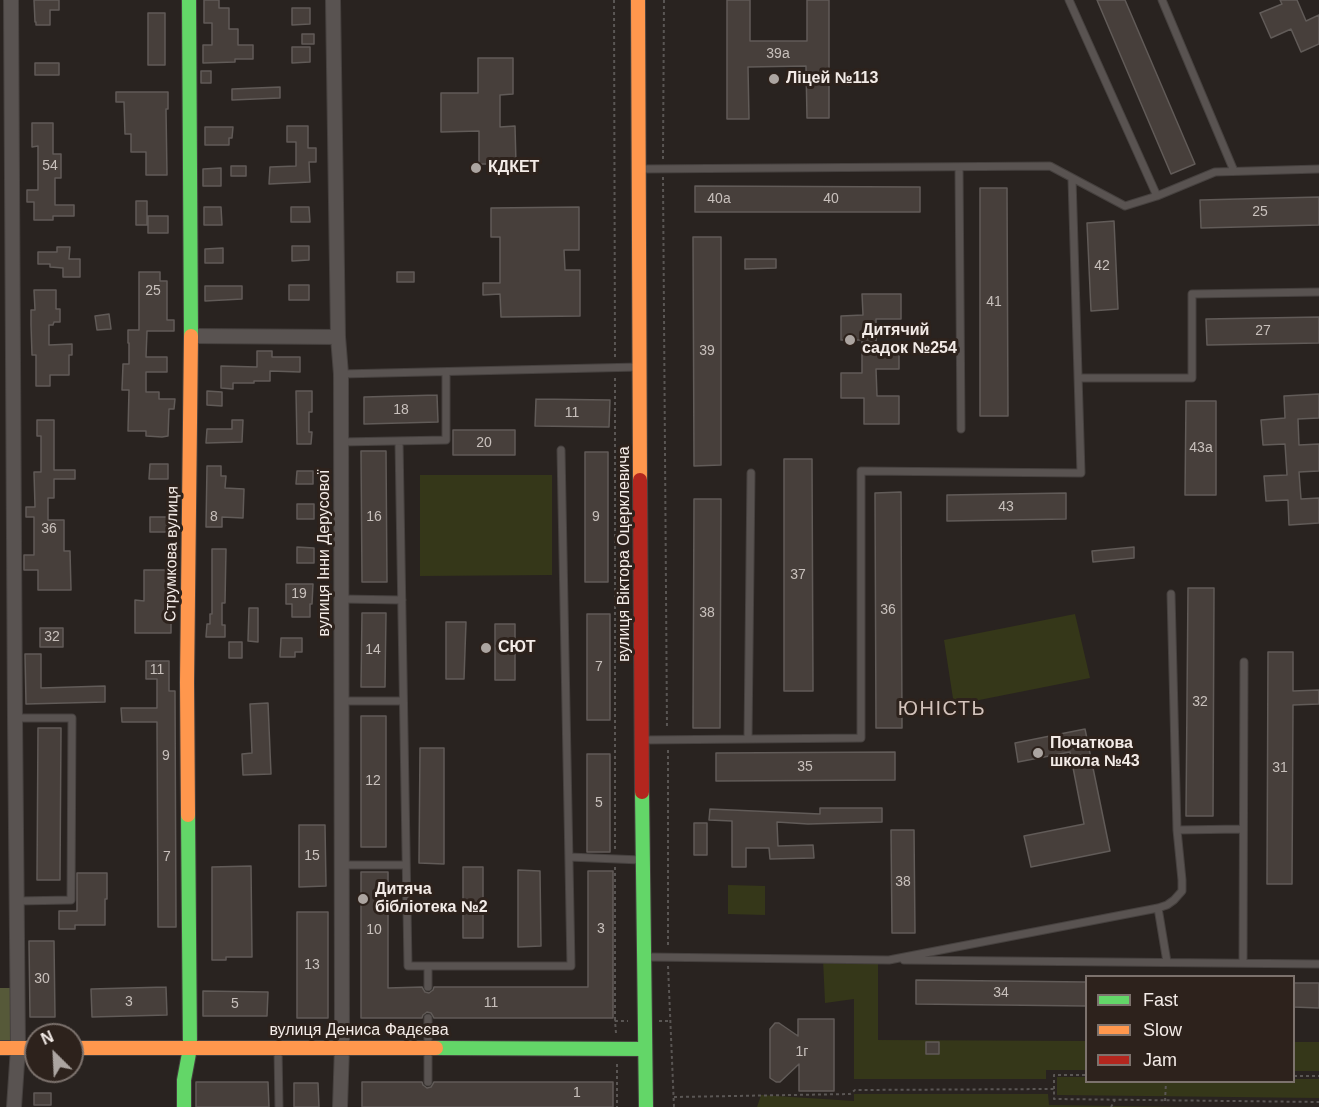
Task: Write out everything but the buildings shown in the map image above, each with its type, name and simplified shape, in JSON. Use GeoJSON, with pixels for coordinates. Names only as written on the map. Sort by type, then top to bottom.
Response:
{"type":"FeatureCollection","features":[{"type":"Feature","properties":{"kind":"street"},"geometry":{"type":"LineString","coordinates":[[11,0],[6,99],[17,901],[18,1048],[14,1107]]}},
{"type":"Feature","properties":{"kind":"street","name":"Струмкова вулиця"},"geometry":{"type":"LineString","coordinates":[[184,1107],[184,1080],[190,1048],[187,682],[191,336],[189,0]]}},
{"type":"Feature","properties":{"kind":"street","name":"вулиця Інни Дерусової"},"geometry":{"type":"LineString","coordinates":[[333,0],[338,337],[341,375],[342,1047],[340,1107]]}},
{"type":"Feature","properties":{"kind":"street","name":"вулиця Віктора Оцерклевича"},"geometry":{"type":"LineString","coordinates":[[638,0],[642,860],[646,1107]]}},
{"type":"Feature","properties":{"kind":"street"},"geometry":{"type":"LineString","coordinates":[[191,336],[338,337]]}},
{"type":"Feature","properties":{"kind":"street"},"geometry":{"type":"LineString","coordinates":[[0,747],[15,747]]}},
{"type":"Feature","properties":{"kind":"street"},"geometry":{"type":"LineString","coordinates":[[0,1048],[24,1048]]}},
{"type":"Feature","properties":{"kind":"street","name":"вулиця Дениса Фадєєва"},"geometry":{"type":"LineString","coordinates":[[84,1048],[645,1049]]}},
{"type":"Feature","properties":{"kind":"lane"},"geometry":{"type":"LineString","coordinates":[[1069,0],[1157,196]]}},
{"type":"Feature","properties":{"kind":"lane"},"geometry":{"type":"LineString","coordinates":[[1162,0],[1234,171]]}},
{"type":"Feature","properties":{"kind":"lane"},"geometry":{"type":"LineString","coordinates":[[638,169],[1050,166],[1125,206],[1157,196],[1215,172],[1319,169]]}},
{"type":"Feature","properties":{"kind":"lane"},"geometry":{"type":"LineString","coordinates":[[959,167],[961,429]]}},
{"type":"Feature","properties":{"kind":"lane"},"geometry":{"type":"LineString","coordinates":[[642,740],[861,738],[861,471],[1081,473],[1072,178]]}},
{"type":"Feature","properties":{"kind":"lane"},"geometry":{"type":"LineString","coordinates":[[1078,378],[1192,378],[1192,294],[1319,292]]}},
{"type":"Feature","properties":{"kind":"lane"},"geometry":{"type":"LineString","coordinates":[[341,375],[641,367]]}},
{"type":"Feature","properties":{"kind":"lane"},"geometry":{"type":"LineString","coordinates":[[341,442],[446,440],[446,372]]}},
{"type":"Feature","properties":{"kind":"lane"},"geometry":{"type":"LineString","coordinates":[[399,441],[408,966],[571,966],[561,450]]}},
{"type":"Feature","properties":{"kind":"lane"},"geometry":{"type":"LineString","coordinates":[[748,739],[751,473]]}},
{"type":"Feature","properties":{"kind":"lane"},"geometry":{"type":"LineString","coordinates":[[889,960],[1158,908],[1167,905],[1182,891],[1171,594]]}},
{"type":"Feature","properties":{"kind":"lane"},"geometry":{"type":"LineString","coordinates":[[342,600],[402,600]]}},
{"type":"Feature","properties":{"kind":"lane"},"geometry":{"type":"LineString","coordinates":[[1243,963],[1244,662]]}},
{"type":"Feature","properties":{"kind":"lane"},"geometry":{"type":"LineString","coordinates":[[342,701],[403,700]]}},
{"type":"Feature","properties":{"kind":"lane"},"geometry":{"type":"LineString","coordinates":[[15,718],[72,718],[71,900],[17,901]]}},
{"type":"Feature","properties":{"kind":"lane"},"geometry":{"type":"LineString","coordinates":[[1178,830],[1242,829]]}},
{"type":"Feature","properties":{"kind":"lane"},"geometry":{"type":"LineString","coordinates":[[569,857],[642,860]]}},
{"type":"Feature","properties":{"kind":"lane"},"geometry":{"type":"LineString","coordinates":[[342,865],[406,865]]}},
{"type":"Feature","properties":{"kind":"lane"},"geometry":{"type":"LineString","coordinates":[[1158,908],[1167,962]]}},
{"type":"Feature","properties":{"kind":"lane"},"geometry":{"type":"LineString","coordinates":[[644,957],[1319,964]]}},
{"type":"Feature","properties":{"kind":"lane"},"geometry":{"type":"LineString","coordinates":[[428,966],[428,987]]}},
{"type":"Feature","properties":{"kind":"lane"},"geometry":{"type":"LineString","coordinates":[[428,1018],[428,1082]]}},
{"type":"Feature","properties":{"kind":"lane"},"geometry":{"type":"LineString","coordinates":[[278,1047],[279,1107]]}},
{"type":"Feature","properties":{"kind":"path"},"geometry":{"type":"LineString","coordinates":[[614,0],[616,1039]]}},
{"type":"Feature","properties":{"kind":"path"},"geometry":{"type":"LineString","coordinates":[[664,0],[668,957],[674,1107]]}},
{"type":"Feature","properties":{"kind":"path"},"geometry":{"type":"LineString","coordinates":[[615,1021],[628,1021]]}},
{"type":"Feature","properties":{"kind":"path"},"geometry":{"type":"LineString","coordinates":[[616,1058],[617,1107]]}},
{"type":"Feature","properties":{"kind":"path"},"geometry":{"type":"LineString","coordinates":[[1085,1075],[1054,1075],[1054,1099],[1319,1102]]}},
{"type":"Feature","properties":{"kind":"path"},"geometry":{"type":"LineString","coordinates":[[1295,1076],[1319,1076]]}},
{"type":"Feature","properties":{"kind":"path"},"geometry":{"type":"LineString","coordinates":[[1165,1101],[1166,1083]]}},
{"type":"Feature","properties":{"kind":"path"},"geometry":{"type":"LineString","coordinates":[[674,1096],[850,1094],[855,1090],[1054,1089]]}},
{"type":"Feature","properties":{"kind":"path"},"geometry":{"type":"LineString","coordinates":[[1111,1107],[1115,1100]]}},
{"type":"Feature","properties":{"kind":"green space"},"geometry":{"type":"Polygon","coordinates":[[[420,475],[552,475],[552,575],[420,576],[420,475]]]}},
{"type":"Feature","properties":{"kind":"green space"},"geometry":{"type":"Polygon","coordinates":[[[1075,614],[1090,678],[954,705],[944,640],[1075,614]]]}},
{"type":"Feature","properties":{"kind":"green space"},"geometry":{"type":"Polygon","coordinates":[[[728,885],[765,886],[765,915],[728,914],[728,885]]]}},
{"type":"Feature","properties":{"kind":"green space"},"geometry":{"type":"Polygon","coordinates":[[[823,959],[878,959],[878,1040],[1085,1041],[1085,1070],[1046,1070],[1046,1079],[854,1079],[854,999],[825,1003],[823,959]]]}},
{"type":"Feature","properties":{"kind":"green space"},"geometry":{"type":"Polygon","coordinates":[[[0,988],[18,988],[18,1048],[0,1048],[0,988]]]}},
{"type":"Feature","properties":{"kind":"green space"},"geometry":{"type":"Polygon","coordinates":[[[1295,1042],[1319,1042],[1319,1071],[1295,1071],[1295,1042]]]}},
{"type":"Feature","properties":{"kind":"green space"},"geometry":{"type":"Polygon","coordinates":[[[1057,1077],[1085,1077],[1085,1083],[1295,1083],[1295,1079],[1319,1079],[1319,1098],[1057,1095],[1057,1077]]]}},
{"type":"Feature","properties":{"kind":"green space"},"geometry":{"type":"Polygon","coordinates":[[[854,1094],[1048,1094],[1049,1105],[1191,1107],[757,1107],[761,1095],[854,1101],[854,1094]]]}},
{"type":"Feature","properties":{"kind":"traffic: fast"},"geometry":{"type":"LineString","coordinates":[[189,0],[191,336]]}},
{"type":"Feature","properties":{"kind":"traffic: fast"},"geometry":{"type":"LineString","coordinates":[[642,792],[646,1107]]}},
{"type":"Feature","properties":{"kind":"traffic: fast"},"geometry":{"type":"LineString","coordinates":[[184,1107],[184,1080],[190,1048],[188,815]]}},
{"type":"Feature","properties":{"kind":"traffic: fast"},"geometry":{"type":"LineString","coordinates":[[436,1048],[645,1049]]}},
{"type":"Feature","properties":{"kind":"traffic: slow"},"geometry":{"type":"LineString","coordinates":[[638,0],[640,480]]}},
{"type":"Feature","properties":{"kind":"traffic: slow"},"geometry":{"type":"LineString","coordinates":[[188,815],[187,682],[191,336]]}},
{"type":"Feature","properties":{"kind":"traffic: slow"},"geometry":{"type":"LineString","coordinates":[[0,1048],[24,1048]]}},
{"type":"Feature","properties":{"kind":"traffic: slow"},"geometry":{"type":"LineString","coordinates":[[84,1048],[436,1048]]}},
{"type":"Feature","properties":{"kind":"traffic: jam"},"geometry":{"type":"LineString","coordinates":[[640,480],[642,792]]}},
{"type":"Feature","properties":{"kind":"place","name":"Ліцей №113"},"geometry":{"type":"Point","coordinates":[774,79]}},
{"type":"Feature","properties":{"kind":"place","name":"КДКЕТ"},"geometry":{"type":"Point","coordinates":[476,168]}},
{"type":"Feature","properties":{"kind":"place","name":"Дитячий садок №254"},"geometry":{"type":"Point","coordinates":[850,340]}},
{"type":"Feature","properties":{"kind":"place","name":"СЮТ"},"geometry":{"type":"Point","coordinates":[486,648]}},
{"type":"Feature","properties":{"kind":"place","name":"Початкова школа №43"},"geometry":{"type":"Point","coordinates":[1038,753]}},
{"type":"Feature","properties":{"kind":"place","name":"Дитяча бібліотека №2"},"geometry":{"type":"Point","coordinates":[363,899]}},
{"type":"Feature","properties":{"kind":"district","name":"ЮНІСТЬ"},"geometry":{"type":"Point","coordinates":[942,709]}}]}
